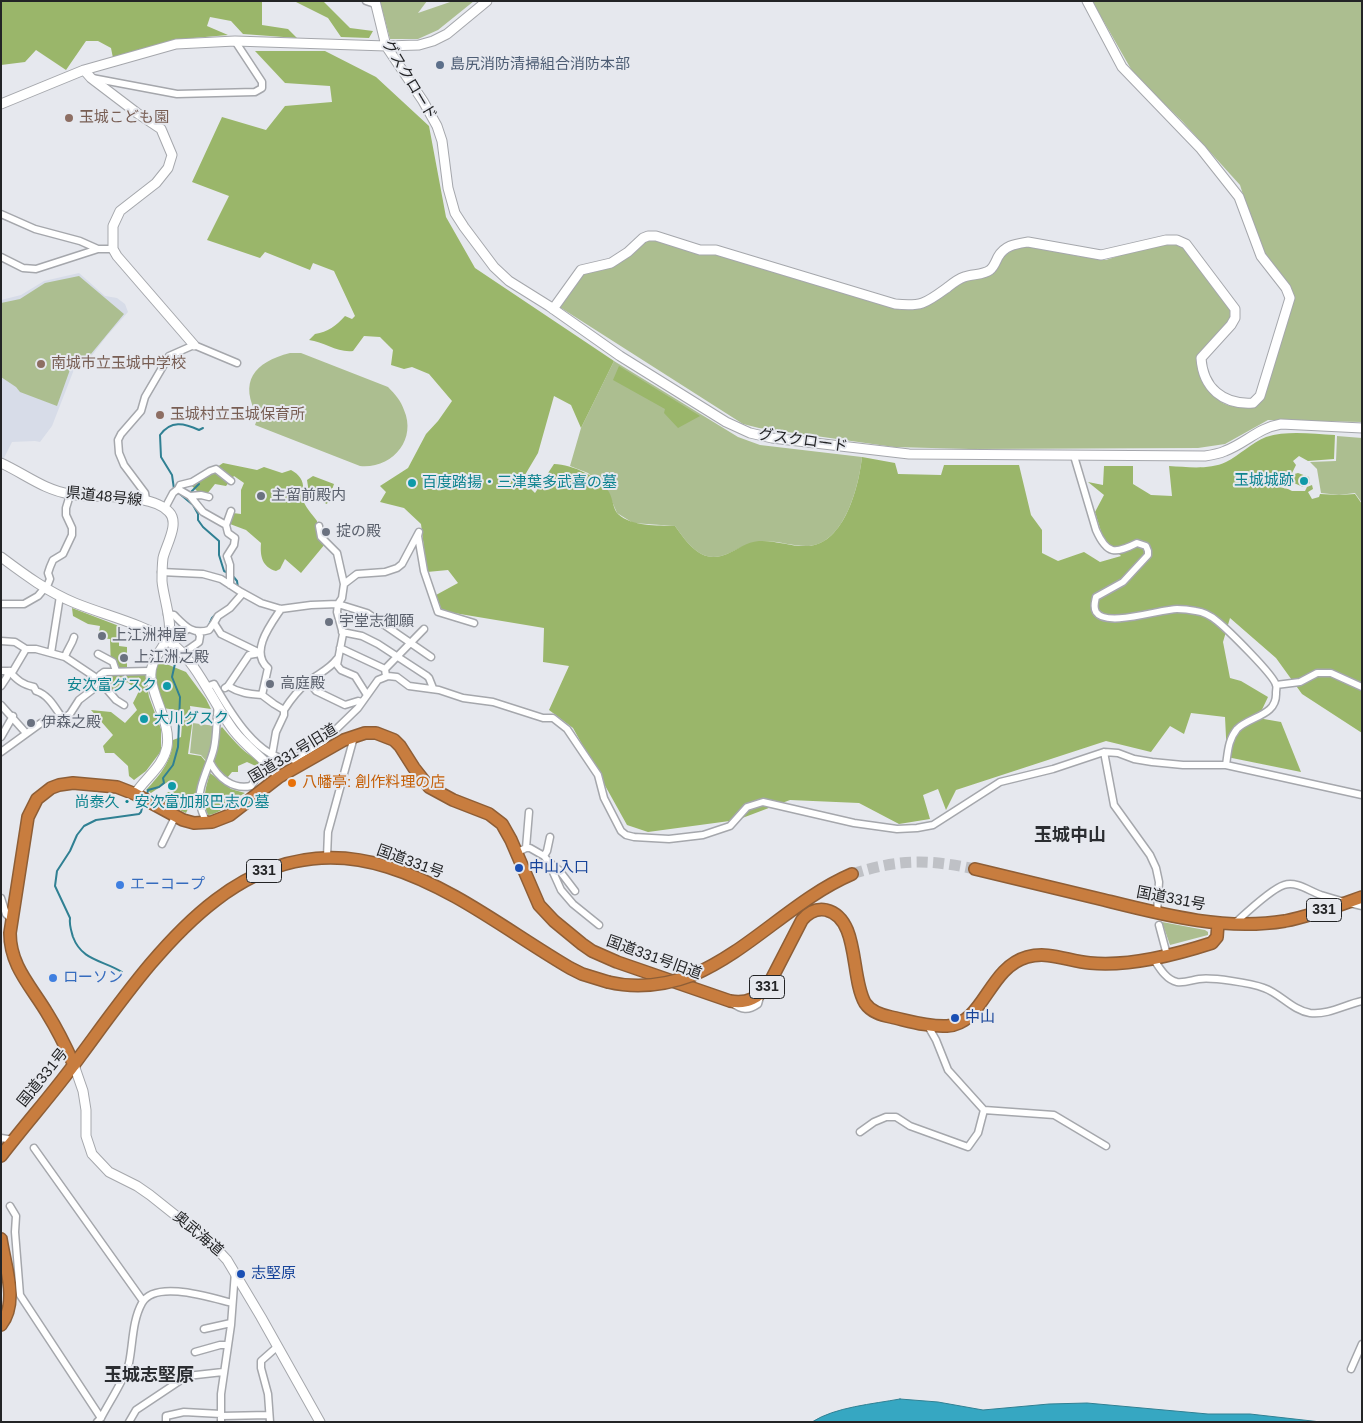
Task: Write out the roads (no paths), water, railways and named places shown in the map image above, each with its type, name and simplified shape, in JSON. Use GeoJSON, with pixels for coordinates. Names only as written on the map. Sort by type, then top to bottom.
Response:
{"type":"FeatureCollection","features":[{"type":"Feature","properties":{"kind":"highway","name":"国道331号旧道"},"geometry":{"type":"LineString","coordinates":[[74,1065],[47,1012],[16,965],[11,951],[12,920],[28,817],[34,804],[42,794],[55,786],[73,783],[116,787],[142,798],[175,816],[194,823],[207,823],[230,815],[296,763],[354,736],[365,733],[376,733],[394,740],[429,787],[453,800],[490,814],[496,819],[521,851],[540,905],[554,921],[587,948],[617,962],[730,1001],[747,1002],[761,993],[769,984],[802,920],[815,910],[827,910],[841,919],[846,926],[860,990],[870,1009],[877,1014],[928,1026],[954,1025],[968,1018],[1003,971],[1020,959],[1044,954],[1090,963],[1116,964],[1153,958],[1212,943],[1217,937],[1218,923]]}},
{"type":"Feature","properties":{"kind":"highway","name":"国道331号"},"geometry":{"type":"LineString","coordinates":[[1,1156],[74,1065],[150,963],[186,924],[235,886],[252,876],[290,863],[327,857],[350,858],[389,867],[440,888],[546,954],[582,974],[621,985],[652,986],[673,982],[716,964],[816,892],[852,874]]}},
{"type":"Feature","properties":{"kind":"highway","name":"国道331号"},"geometry":{"type":"LineString","coordinates":[[975,869],[1158,919],[1235,924],[1286,921],[1317,913],[1362,897]]}},
{"type":"Feature","properties":{"kind":"highway"},"geometry":{"type":"LineString","coordinates":[[1,1239],[10,1302],[5,1320],[1,1325]]}},
{"type":"Feature","properties":{"kind":"street"},"geometry":{"type":"LineString","coordinates":[[366,1],[375,3]]}},
{"type":"Feature","properties":{"kind":"street"},"geometry":{"type":"LineString","coordinates":[[1,104],[84,70],[176,44],[235,41],[386,46],[418,45],[433,41],[447,34],[487,1]]}},
{"type":"Feature","properties":{"kind":"street"},"geometry":{"type":"LineString","coordinates":[[553,308],[581,270],[611,263],[648,236],[656,236],[700,250],[716,250],[895,304],[906,305],[921,305],[963,277],[992,269],[1006,247],[1016,244],[1028,242],[1101,255],[1166,240],[1177,240],[1186,244],[1235,308],[1235,318],[1231,325],[1201,358],[1202,370],[1214,390],[1226,400],[1240,404],[1252,404],[1260,396],[1290,298],[1286,288],[1261,256],[1239,196],[1201,149],[1122,68],[1087,1]]}},
{"type":"Feature","properties":{"kind":"street","name":"グスクロード"},"geometry":{"type":"LineString","coordinates":[[375,3],[386,46],[423,101],[437,126],[442,142],[452,203],[464,227],[501,274],[649,374],[726,422],[750,433],[772,438],[909,454],[1205,456],[1223,452],[1258,431],[1282,424],[1362,428]]}},
{"type":"Feature","properties":{"kind":"street"},"geometry":{"type":"LineString","coordinates":[[91,78],[177,94],[255,92],[262,88],[262,82],[235,41]]}},
{"type":"Feature","properties":{"kind":"street"},"geometry":{"type":"LineString","coordinates":[[84,70],[91,78],[161,129],[172,155],[168,168],[156,183],[120,211],[113,226],[113,248],[116,256],[194,345],[237,363]]}},
{"type":"Feature","properties":{"kind":"street"},"geometry":{"type":"LineString","coordinates":[[1,214],[36,229],[98,249]]}},
{"type":"Feature","properties":{"kind":"street"},"geometry":{"type":"LineString","coordinates":[[1,256],[23,268],[36,269],[98,249],[113,248]]}},
{"type":"Feature","properties":{"kind":"street"},"geometry":{"type":"LineString","coordinates":[[146,500],[145,493],[124,466],[119,453],[118,440],[121,434],[142,411],[145,397],[169,356],[194,345]]}},
{"type":"Feature","properties":{"kind":"street"},"geometry":{"type":"LineString","coordinates":[[1074,456],[1101,542],[1106,548],[1122,551],[1137,543],[1146,546],[1148,551],[1148,555],[1123,582],[1096,597],[1094,606],[1097,612],[1104,618],[1138,617],[1177,609],[1196,611],[1208,615],[1216,620],[1252,654],[1276,685],[1277,697],[1269,710],[1265,714],[1244,724],[1232,736],[1228,746],[1226,765]]}},
{"type":"Feature","properties":{"kind":"street","name":"県道48号線"},"geometry":{"type":"LineString","coordinates":[[1,464],[49,488],[70,494],[146,500],[165,508]]}},
{"type":"Feature","properties":{"kind":"street"},"geometry":{"type":"LineString","coordinates":[[168,641],[170,629],[162,572],[165,549],[172,530],[173,519],[165,508],[180,485],[192,482],[210,470],[216,469],[231,481]]}},
{"type":"Feature","properties":{"kind":"street"},"geometry":{"type":"LineString","coordinates":[[177,491],[190,496],[201,495],[209,497]]}},
{"type":"Feature","properties":{"kind":"street"},"geometry":{"type":"LineString","coordinates":[[1,604],[24,604],[32,601],[50,579],[48,573],[53,560],[63,554],[72,534],[72,528],[66,515],[70,494]]}},
{"type":"Feature","properties":{"kind":"street"},"geometry":{"type":"LineString","coordinates":[[190,496],[203,512],[226,524]]}},
{"type":"Feature","properties":{"kind":"street"},"geometry":{"type":"LineString","coordinates":[[230,512],[226,524],[228,533],[236,541],[227,556],[231,584]]}},
{"type":"Feature","properties":{"kind":"street"},"geometry":{"type":"LineString","coordinates":[[319,526],[321,537],[337,553],[344,584],[337,612],[342,632],[337,665],[341,670],[355,676],[367,695]]}},
{"type":"Feature","properties":{"kind":"street"},"geometry":{"type":"LineString","coordinates":[[344,584],[357,574],[385,572],[397,568],[402,564],[419,532],[418,536],[424,571],[438,612],[474,624]]}},
{"type":"Feature","properties":{"kind":"street"},"geometry":{"type":"LineString","coordinates":[[1,557],[44,588],[143,628],[168,641],[182,654],[236,733],[267,762],[279,777]]}},
{"type":"Feature","properties":{"kind":"street"},"geometry":{"type":"LineString","coordinates":[[162,572],[203,574],[221,579],[242,593],[262,603],[281,609],[338,604],[367,613],[431,657]]}},
{"type":"Feature","properties":{"kind":"street"},"geometry":{"type":"LineString","coordinates":[[142,798],[165,755],[167,743],[165,725],[152,685],[150,671],[154,661],[168,641],[176,636],[192,631],[209,630],[218,616],[230,608],[242,593]]}},
{"type":"Feature","properties":{"kind":"street"},"geometry":{"type":"LineString","coordinates":[[51,653],[60,596]]}},
{"type":"Feature","properties":{"kind":"street"},"geometry":{"type":"LineString","coordinates":[[262,694],[268,668],[264,664],[260,653],[265,632],[281,609]]}},
{"type":"Feature","properties":{"kind":"street"},"geometry":{"type":"LineString","coordinates":[[167,614],[174,615],[200,636],[199,642],[182,654]]}},
{"type":"Feature","properties":{"kind":"street"},"geometry":{"type":"LineString","coordinates":[[214,623],[221,634],[260,653]]}},
{"type":"Feature","properties":{"kind":"street"},"geometry":{"type":"LineString","coordinates":[[206,687],[214,684],[240,726],[272,755],[296,763],[324,741],[350,715],[410,642],[424,629]]}},
{"type":"Feature","properties":{"kind":"street"},"geometry":{"type":"LineString","coordinates":[[342,632],[362,636],[398,656],[430,678],[433,688]]}},
{"type":"Feature","properties":{"kind":"street"},"geometry":{"type":"LineString","coordinates":[[65,657],[66,650],[72,644],[74,638]]}},
{"type":"Feature","properties":{"kind":"street"},"geometry":{"type":"LineString","coordinates":[[1,641],[15,642],[26,650],[36,649],[65,657],[98,679],[116,700],[124,705]]}},
{"type":"Feature","properties":{"kind":"street"},"geometry":{"type":"LineString","coordinates":[[340,648],[385,673],[397,677],[409,686],[433,688],[463,698],[493,702],[542,718],[553,718],[567,729],[598,775],[604,798],[621,831],[634,838],[669,839],[703,835],[730,826],[747,807],[763,802],[854,823],[897,829],[917,828],[933,825],[1000,782],[1052,769],[1104,752],[1118,753],[1134,759],[1152,762],[1183,765],[1226,765],[1362,795]]}},
{"type":"Feature","properties":{"kind":"street"},"geometry":{"type":"LineString","coordinates":[[6,671],[12,671],[26,650]]}},
{"type":"Feature","properties":{"kind":"street"},"geometry":{"type":"LineString","coordinates":[[219,693],[228,686],[249,655],[260,653]]}},
{"type":"Feature","properties":{"kind":"street"},"geometry":{"type":"LineString","coordinates":[[98,654],[113,662],[116,671]]}},
{"type":"Feature","properties":{"kind":"street"},"geometry":{"type":"LineString","coordinates":[[272,755],[276,732],[284,715],[284,710],[292,697],[308,681],[328,669],[338,658]]}},
{"type":"Feature","properties":{"kind":"street"},"geometry":{"type":"LineString","coordinates":[[1,686],[7,677],[6,671]]}},
{"type":"Feature","properties":{"kind":"street"},"geometry":{"type":"LineString","coordinates":[[6,671],[25,685],[34,687],[36,691],[44,695],[63,719]]}},
{"type":"Feature","properties":{"kind":"street"},"geometry":{"type":"LineString","coordinates":[[1,752],[41,724],[63,719],[70,714],[79,700],[92,690],[104,672],[150,671]]}},
{"type":"Feature","properties":{"kind":"street"},"geometry":{"type":"LineString","coordinates":[[1276,685],[1300,682],[1317,672],[1331,673],[1362,687]]}},
{"type":"Feature","properties":{"kind":"street"},"geometry":{"type":"LineString","coordinates":[[308,681],[316,691],[345,705],[350,715]]}},
{"type":"Feature","properties":{"kind":"street"},"geometry":{"type":"LineString","coordinates":[[228,686],[236,691],[247,694],[262,694],[284,710]]}},
{"type":"Feature","properties":{"kind":"street"},"geometry":{"type":"LineString","coordinates":[[345,705],[358,701],[362,702]]}},
{"type":"Feature","properties":{"kind":"street"},"geometry":{"type":"LineString","coordinates":[[1,705],[26,733]]}},
{"type":"Feature","properties":{"kind":"street"},"geometry":{"type":"LineString","coordinates":[[207,823],[199,804],[204,775],[210,762],[217,728],[216,716],[218,705]]}},
{"type":"Feature","properties":{"kind":"street"},"geometry":{"type":"LineString","coordinates":[[1,737],[12,716]]}},
{"type":"Feature","properties":{"kind":"street"},"geometry":{"type":"LineString","coordinates":[[327,857],[328,832],[354,736]]}},
{"type":"Feature","properties":{"kind":"street"},"geometry":{"type":"LineString","coordinates":[[1104,752],[1114,805],[1150,855],[1156,868],[1159,882],[1158,919],[1167,955]]}},
{"type":"Feature","properties":{"kind":"street"},"geometry":{"type":"LineString","coordinates":[[210,762],[214,771],[222,779],[236,786],[251,786],[255,780]]}},
{"type":"Feature","properties":{"kind":"street"},"geometry":{"type":"LineString","coordinates":[[521,851],[529,812]]}},
{"type":"Feature","properties":{"kind":"street"},"geometry":{"type":"LineString","coordinates":[[162,844],[175,816]]}},
{"type":"Feature","properties":{"kind":"street"},"geometry":{"type":"LineString","coordinates":[[550,837],[546,859],[561,890],[599,925]]}},
{"type":"Feature","properties":{"kind":"street"},"geometry":{"type":"LineString","coordinates":[[521,851],[530,848],[546,859],[559,870],[575,891]]}},
{"type":"Feature","properties":{"kind":"street"},"geometry":{"type":"LineString","coordinates":[[1235,924],[1276,888],[1285,884],[1298,884],[1318,894],[1345,903],[1362,906]]}},
{"type":"Feature","properties":{"kind":"street"},"geometry":{"type":"LineString","coordinates":[[1,898],[6,914],[12,920]]}},
{"type":"Feature","properties":{"kind":"street"},"geometry":{"type":"LineString","coordinates":[[1153,958],[1166,976],[1176,982],[1189,982],[1200,979],[1237,982],[1264,988],[1298,1009],[1311,1013],[1328,1013],[1362,1001]]}},
{"type":"Feature","properties":{"kind":"street"},"geometry":{"type":"LineString","coordinates":[[928,1026],[948,1070],[984,1110],[1054,1115],[1106,1146]]}},
{"type":"Feature","properties":{"kind":"street","name":"奥武海道"},"geometry":{"type":"LineString","coordinates":[[74,1065],[85,1100],[87,1141],[92,1154],[99,1164],[109,1172],[137,1186],[218,1250],[235,1272],[320,1422]]}},
{"type":"Feature","properties":{"kind":"street"},"geometry":{"type":"LineString","coordinates":[[860,1132],[874,1122],[886,1117],[896,1117],[910,1126],[968,1147],[978,1133],[984,1110]]}},
{"type":"Feature","properties":{"kind":"street"},"geometry":{"type":"LineString","coordinates":[[1,1138],[13,1140]]}},
{"type":"Feature","properties":{"kind":"street"},"geometry":{"type":"LineString","coordinates":[[34,1148],[142,1301]]}},
{"type":"Feature","properties":{"kind":"street"},"geometry":{"type":"LineString","coordinates":[[10,1206],[16,1216],[15,1232],[20,1295],[99,1420],[128,1366],[142,1301],[159,1292],[180,1290],[232,1303]]}},
{"type":"Feature","properties":{"kind":"street"},"geometry":{"type":"LineString","coordinates":[[221,1417],[223,1372],[232,1323],[235,1272]]}},
{"type":"Feature","properties":{"kind":"street"},"geometry":{"type":"LineString","coordinates":[[204,1329],[232,1323]]}},
{"type":"Feature","properties":{"kind":"street"},"geometry":{"type":"LineString","coordinates":[[195,1352],[220,1344],[228,1345]]}},
{"type":"Feature","properties":{"kind":"street"},"geometry":{"type":"LineString","coordinates":[[1351,1369],[1362,1344]]}},
{"type":"Feature","properties":{"kind":"street"},"geometry":{"type":"LineString","coordinates":[[166,1422],[166,1416],[184,1412],[221,1417],[270,1419],[268,1394],[260,1368],[261,1361],[278,1346]]}},
{"type":"Feature","properties":{"kind":"street"},"geometry":{"type":"LineString","coordinates":[[129,1422],[136,1410],[187,1376],[223,1372]]}},
{"type":"Feature","properties":{"kind":"water"},"geometry":{"type":"Polygon","coordinates":[[[900,1399],[938,1402],[983,1410],[1049,1404],[1087,1403],[1208,1414],[1250,1414],[1321,1422],[812,1422],[843,1409],[900,1399]]]}},
{"type":"Feature","properties":{"kind":"waterway"},"geometry":{"type":"LineString","coordinates":[[203,428],[199,430],[178,424],[164,430],[160,435],[161,457],[172,475],[174,489],[193,505],[198,514],[198,520],[203,527],[219,541],[219,555],[224,571],[228,573]]}},
{"type":"Feature","properties":{"kind":"waterway"},"geometry":{"type":"LineString","coordinates":[[190,493],[199,484]]}},
{"type":"Feature","properties":{"kind":"waterway"},"geometry":{"type":"LineString","coordinates":[[232,575],[237,581],[238,588]]}},
{"type":"Feature","properties":{"kind":"waterway"},"geometry":{"type":"LineString","coordinates":[[209,625],[215,615]]}},
{"type":"Feature","properties":{"kind":"waterway"},"geometry":{"type":"LineString","coordinates":[[147,795],[148,790],[159,787],[164,783],[163,778],[173,765],[178,747],[180,697],[172,677],[176,659]]}},
{"type":"Feature","properties":{"kind":"waterway"},"geometry":{"type":"LineString","coordinates":[[122,972],[87,955],[77,945],[71,930],[70,918],[55,886],[57,871],[84,826],[96,820],[139,814],[143,804]]}},
{"type":"Feature","properties":{"kind":"tunnel"},"geometry":{"type":"LineString","coordinates":[[852,874],[884,865],[913,862],[942,863],[975,869]]}},
{"type":"Feature","properties":{"kind":"place","name":"島尻消防清掃組合消防本部"},"geometry":{"type":"Point","coordinates":[440,65]}},
{"type":"Feature","properties":{"kind":"place","name":"玉城こども園"},"geometry":{"type":"Point","coordinates":[69,118]}},
{"type":"Feature","properties":{"kind":"place","name":"南城市立玉城中学校"},"geometry":{"type":"Point","coordinates":[41,364]}},
{"type":"Feature","properties":{"kind":"place","name":"玉城村立玉城保育所"},"geometry":{"type":"Point","coordinates":[160,415]}},
{"type":"Feature","properties":{"kind":"place","name":"玉城城跡"},"geometry":{"type":"Point","coordinates":[1304,481]}},
{"type":"Feature","properties":{"kind":"place","name":"百度踏揚・三津葉多武喜の墓"},"geometry":{"type":"Point","coordinates":[412,483]}},
{"type":"Feature","properties":{"kind":"place","name":"主留前殿内"},"geometry":{"type":"Point","coordinates":[261,496]}},
{"type":"Feature","properties":{"kind":"place","name":"掟の殿"},"geometry":{"type":"Point","coordinates":[326,532]}},
{"type":"Feature","properties":{"kind":"place","name":"宇堂志御願"},"geometry":{"type":"Point","coordinates":[329,622]}},
{"type":"Feature","properties":{"kind":"place","name":"上江洲神屋"},"geometry":{"type":"Point","coordinates":[102,636]}},
{"type":"Feature","properties":{"kind":"place","name":"上江洲之殿"},"geometry":{"type":"Point","coordinates":[124,658]}},
{"type":"Feature","properties":{"kind":"place","name":"高庭殿"},"geometry":{"type":"Point","coordinates":[270,684]}},
{"type":"Feature","properties":{"kind":"place","name":"安次富グスク"},"geometry":{"type":"Point","coordinates":[167,686]}},
{"type":"Feature","properties":{"kind":"place","name":"大川グスク"},"geometry":{"type":"Point","coordinates":[144,719]}},
{"type":"Feature","properties":{"kind":"place","name":"伊森之殿"},"geometry":{"type":"Point","coordinates":[31,723]}},
{"type":"Feature","properties":{"kind":"place","name":"八幡亭: 創作料理の店"},"geometry":{"type":"Point","coordinates":[292,783]}},
{"type":"Feature","properties":{"kind":"place","name":"尚泰久・安次富加那巴志の墓"},"geometry":{"type":"Point","coordinates":[172,786]}},
{"type":"Feature","properties":{"kind":"place","name":"中山入口"},"geometry":{"type":"Point","coordinates":[519,868]}},
{"type":"Feature","properties":{"kind":"place","name":"エーコープ"},"geometry":{"type":"Point","coordinates":[120,885]}},
{"type":"Feature","properties":{"kind":"place","name":"ローソン"},"geometry":{"type":"Point","coordinates":[53,978]}},
{"type":"Feature","properties":{"kind":"place","name":"中山"},"geometry":{"type":"Point","coordinates":[955,1018]}},
{"type":"Feature","properties":{"kind":"place","name":"志堅原"},"geometry":{"type":"Point","coordinates":[241,1274]}},
{"type":"Feature","properties":{"kind":"district","name":"玉城中山"},"geometry":{"type":"Point","coordinates":[1070,836]}},
{"type":"Feature","properties":{"kind":"district","name":"玉城志堅原"},"geometry":{"type":"Point","coordinates":[149,1376]}}]}
